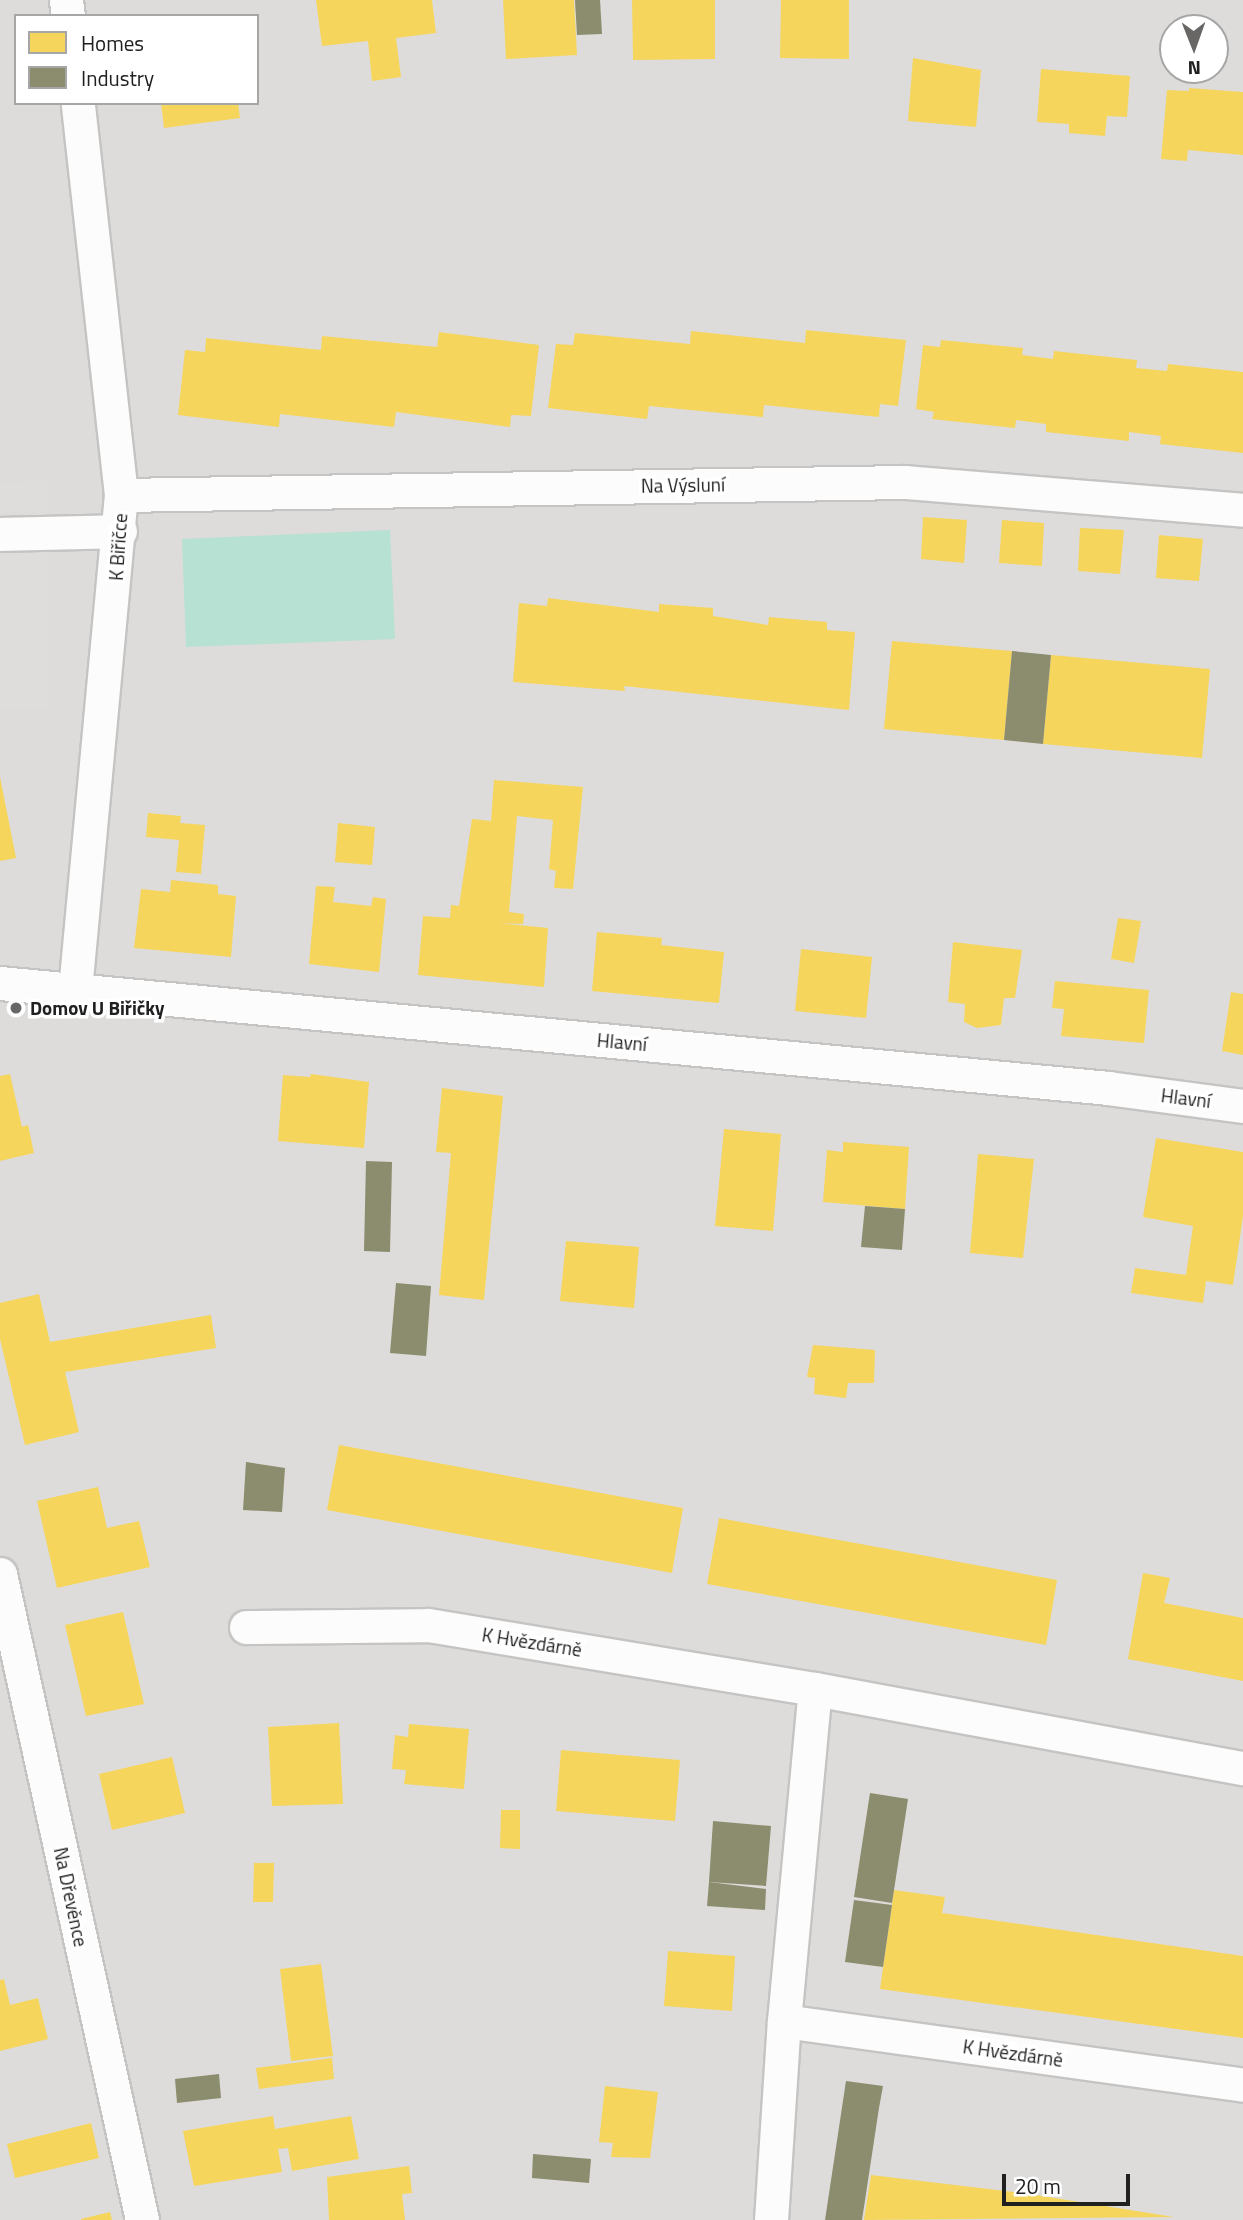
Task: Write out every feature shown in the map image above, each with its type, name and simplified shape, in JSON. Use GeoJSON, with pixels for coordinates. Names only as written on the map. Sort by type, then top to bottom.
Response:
{"type":"FeatureCollection","features":[{"type":"Feature","properties":{"kind":"street","name":"K Biřičce"},"geometry":{"type":"LineString","coordinates":[[75,990],[120,531],[121,495],[78,105]]}},
{"type":"Feature","properties":{"kind":"street","name":"Na Výsluní"},"geometry":{"type":"LineString","coordinates":[[121,495],[905,482],[1243,510]]}},
{"type":"Feature","properties":{"kind":"street"},"geometry":{"type":"LineString","coordinates":[[0,534],[120,531]]}},
{"type":"Feature","properties":{"kind":"street","name":"Hlavní"},"geometry":{"type":"LineString","coordinates":[[0,983],[1108,1088],[1243,1106]]}},
{"type":"Feature","properties":{"kind":"street","name":"Na Dřevěnce"},"geometry":{"type":"LineString","coordinates":[[0,1574],[142,2220]]}},
{"type":"Feature","properties":{"kind":"street","name":"K Hvězdárně"},"geometry":{"type":"LineString","coordinates":[[246,1627],[428,1625],[815,1689],[1243,1768]]}},
{"type":"Feature","properties":{"kind":"street"},"geometry":{"type":"LineString","coordinates":[[771,2220],[784,2021],[815,1689]]}},
{"type":"Feature","properties":{"kind":"street","name":"K Hvězdárně"},"geometry":{"type":"LineString","coordinates":[[784,2021],[1243,2085]]}},
{"type":"Feature","properties":{"kind":"shaded area"},"geometry":{"type":"Polygon","coordinates":[[[0,0],[1243,0],[1243,2220],[0,2220],[0,0]]]}},
{"type":"Feature","properties":{"kind":"shaded area"},"geometry":{"type":"Polygon","coordinates":[[[48,482],[48,511],[0,512],[0,483],[48,482]]]}},
{"type":"Feature","properties":{"kind":"shaded area"},"geometry":{"type":"Polygon","coordinates":[[[0,553],[48,553],[49,709],[0,709],[0,553]]]}},
{"type":"Feature","properties":{"kind":"green space"},"geometry":{"type":"Polygon","coordinates":[[[390,530],[395,639],[186,647],[182,539],[390,530]]]}},
{"type":"Feature","properties":{"kind":"building: Homes"},"geometry":{"type":"Polygon","coordinates":[[[316,0],[432,0],[436,33],[396,38],[401,77],[372,81],[368,41],[322,46],[316,0]]]}},
{"type":"Feature","properties":{"kind":"building: Homes"},"geometry":{"type":"Polygon","coordinates":[[[503,0],[574,0],[577,55],[506,59],[503,0]]]}},
{"type":"Feature","properties":{"kind":"building: Homes"},"geometry":{"type":"Polygon","coordinates":[[[632,0],[715,0],[715,59],[633,60],[632,0]]]}},
{"type":"Feature","properties":{"kind":"building: Homes"},"geometry":{"type":"Polygon","coordinates":[[[781,0],[849,0],[849,59],[780,58],[781,0]]]}},
{"type":"Feature","properties":{"kind":"building: Homes"},"geometry":{"type":"Polygon","coordinates":[[[913,58],[981,70],[976,127],[908,121],[913,58]]]}},
{"type":"Feature","properties":{"kind":"building: Homes"},"geometry":{"type":"Polygon","coordinates":[[[1041,69],[1130,76],[1127,117],[1107,116],[1105,136],[1069,133],[1069,124],[1037,122],[1041,69]]]}},
{"type":"Feature","properties":{"kind":"building: Homes"},"geometry":{"type":"Polygon","coordinates":[[[1189,88],[1243,92],[1243,155],[1188,150],[1187,161],[1161,159],[1167,90],[1189,91],[1189,88]]]}},
{"type":"Feature","properties":{"kind":"building: Homes"},"geometry":{"type":"Polygon","coordinates":[[[161,105],[238,105],[240,118],[164,128],[161,105]]]}},
{"type":"Feature","properties":{"kind":"building: Homes"},"geometry":{"type":"Polygon","coordinates":[[[806,330],[906,340],[898,406],[880,404],[879,417],[764,405],[763,417],[649,406],[647,419],[548,408],[556,344],[573,345],[575,333],[690,344],[691,331],[805,343],[806,330]]]}},
{"type":"Feature","properties":{"kind":"building: Homes"},"geometry":{"type":"Polygon","coordinates":[[[439,332],[539,345],[531,416],[511,415],[510,427],[396,412],[394,427],[280,414],[279,427],[178,415],[185,350],[205,352],[206,338],[321,350],[322,336],[437,347],[439,332]]]}},
{"type":"Feature","properties":{"kind":"building: Homes"},"geometry":{"type":"Polygon","coordinates":[[[941,340],[1023,348],[1022,355],[1053,359],[1054,351],[1137,360],[1136,368],[1167,371],[1168,364],[1243,372],[1243,453],[1160,444],[1161,436],[1129,432],[1129,441],[1046,432],[1046,424],[1016,420],[1015,428],[932,419],[934,412],[916,409],[923,345],[940,347],[941,340]]]}},
{"type":"Feature","properties":{"kind":"building: Homes"},"geometry":{"type":"Polygon","coordinates":[[[923,517],[967,520],[964,563],[921,559],[923,517]]]}},
{"type":"Feature","properties":{"kind":"building: Homes"},"geometry":{"type":"Polygon","coordinates":[[[1002,520],[1044,523],[1042,566],[999,563],[1002,520]]]}},
{"type":"Feature","properties":{"kind":"building: Homes"},"geometry":{"type":"Polygon","coordinates":[[[1080,528],[1124,530],[1120,574],[1078,571],[1080,528]]]}},
{"type":"Feature","properties":{"kind":"building: Homes"},"geometry":{"type":"Polygon","coordinates":[[[1159,535],[1203,539],[1199,581],[1156,578],[1159,535]]]}},
{"type":"Feature","properties":{"kind":"building: Homes"},"geometry":{"type":"Polygon","coordinates":[[[548,598],[659,612],[659,604],[713,608],[713,616],[768,625],[769,617],[827,622],[827,630],[855,632],[849,710],[624,686],[625,691],[513,682],[519,603],[547,606],[548,598]]]}},
{"type":"Feature","properties":{"kind":"building: Homes"},"geometry":{"type":"Polygon","coordinates":[[[892,641],[1012,651],[1004,740],[884,729],[892,641]]]}},
{"type":"Feature","properties":{"kind":"building: Homes"},"geometry":{"type":"Polygon","coordinates":[[[1051,655],[1210,669],[1202,758],[1043,744],[1051,655]]]}},
{"type":"Feature","properties":{"kind":"building: Homes"},"geometry":{"type":"Polygon","coordinates":[[[0,777],[16,858],[0,861],[0,777]]]}},
{"type":"Feature","properties":{"kind":"building: Homes"},"geometry":{"type":"Polygon","coordinates":[[[494,780],[583,787],[573,889],[554,888],[556,871],[549,869],[553,820],[517,816],[509,912],[524,914],[523,924],[499,923],[548,928],[544,987],[418,975],[423,916],[450,918],[451,905],[459,906],[472,819],[491,821],[494,780]]]}},
{"type":"Feature","properties":{"kind":"building: Homes"},"geometry":{"type":"Polygon","coordinates":[[[148,813],[181,816],[180,823],[205,825],[201,874],[176,872],[179,840],[146,837],[148,813]]]}},
{"type":"Feature","properties":{"kind":"building: Homes"},"geometry":{"type":"Polygon","coordinates":[[[338,823],[375,827],[372,865],[335,862],[338,823]]]}},
{"type":"Feature","properties":{"kind":"building: Homes"},"geometry":{"type":"Polygon","coordinates":[[[171,880],[218,885],[218,894],[236,896],[231,957],[134,948],[141,889],[170,892],[171,880]]]}},
{"type":"Feature","properties":{"kind":"building: Homes"},"geometry":{"type":"Polygon","coordinates":[[[316,886],[335,887],[333,902],[371,906],[373,897],[386,899],[379,972],[309,964],[316,886]]]}},
{"type":"Feature","properties":{"kind":"building: Homes"},"geometry":{"type":"Polygon","coordinates":[[[1118,918],[1141,921],[1134,963],[1111,959],[1118,918]]]}},
{"type":"Feature","properties":{"kind":"building: Homes"},"geometry":{"type":"Polygon","coordinates":[[[597,932],[662,938],[661,945],[724,952],[719,1003],[592,991],[597,932]]]}},
{"type":"Feature","properties":{"kind":"building: Homes"},"geometry":{"type":"Polygon","coordinates":[[[953,942],[1022,950],[1015,998],[1004,998],[1001,1025],[977,1028],[964,1022],[965,1004],[948,1002],[953,942]]]}},
{"type":"Feature","properties":{"kind":"building: Homes"},"geometry":{"type":"Polygon","coordinates":[[[801,949],[872,957],[866,1018],[795,1011],[801,949]]]}},
{"type":"Feature","properties":{"kind":"building: Homes"},"geometry":{"type":"Polygon","coordinates":[[[1055,981],[1149,990],[1144,1043],[1061,1036],[1064,1009],[1052,1008],[1055,981]]]}},
{"type":"Feature","properties":{"kind":"building: Homes"},"geometry":{"type":"Polygon","coordinates":[[[1231,992],[1243,994],[1243,1055],[1222,1051],[1231,992]]]}},
{"type":"Feature","properties":{"kind":"building: Homes"},"geometry":{"type":"Polygon","coordinates":[[[10,1074],[22,1127],[28,1125],[34,1153],[0,1161],[0,1076],[10,1074]]]}},
{"type":"Feature","properties":{"kind":"building: Homes"},"geometry":{"type":"Polygon","coordinates":[[[311,1074],[369,1082],[364,1148],[278,1141],[283,1075],[310,1077],[311,1074]]]}},
{"type":"Feature","properties":{"kind":"building: Homes"},"geometry":{"type":"Polygon","coordinates":[[[442,1088],[503,1096],[484,1300],[439,1295],[451,1153],[436,1152],[442,1088]]]}},
{"type":"Feature","properties":{"kind":"building: Homes"},"geometry":{"type":"Polygon","coordinates":[[[724,1129],[781,1134],[773,1231],[715,1226],[724,1129]]]}},
{"type":"Feature","properties":{"kind":"building: Homes"},"geometry":{"type":"Polygon","coordinates":[[[1156,1138],[1243,1152],[1243,1216],[1233,1285],[1206,1281],[1203,1303],[1131,1293],[1135,1268],[1186,1275],[1193,1226],[1143,1217],[1156,1138]]]}},
{"type":"Feature","properties":{"kind":"building: Homes"},"geometry":{"type":"Polygon","coordinates":[[[843,1142],[909,1147],[905,1209],[823,1202],[827,1150],[843,1152],[843,1142]]]}},
{"type":"Feature","properties":{"kind":"building: Homes"},"geometry":{"type":"Polygon","coordinates":[[[978,1154],[1034,1159],[1023,1258],[970,1253],[978,1154]]]}},
{"type":"Feature","properties":{"kind":"building: Homes"},"geometry":{"type":"Polygon","coordinates":[[[566,1241],[639,1247],[634,1308],[560,1301],[566,1241]]]}},
{"type":"Feature","properties":{"kind":"building: Homes"},"geometry":{"type":"Polygon","coordinates":[[[39,1294],[50,1342],[211,1315],[216,1348],[65,1372],[79,1432],[25,1445],[0,1339],[0,1303],[39,1294]]]}},
{"type":"Feature","properties":{"kind":"building: Homes"},"geometry":{"type":"Polygon","coordinates":[[[813,1345],[875,1350],[874,1383],[848,1383],[846,1398],[814,1394],[815,1378],[807,1377],[813,1345]]]}},
{"type":"Feature","properties":{"kind":"building: Homes"},"geometry":{"type":"Polygon","coordinates":[[[339,1445],[683,1508],[672,1573],[327,1510],[339,1445]]]}},
{"type":"Feature","properties":{"kind":"building: Homes"},"geometry":{"type":"Polygon","coordinates":[[[98,1487],[107,1528],[139,1521],[150,1567],[57,1588],[37,1501],[98,1487]]]}},
{"type":"Feature","properties":{"kind":"building: Homes"},"geometry":{"type":"Polygon","coordinates":[[[719,1518],[1057,1580],[1046,1645],[707,1584],[719,1518]]]}},
{"type":"Feature","properties":{"kind":"building: Homes"},"geometry":{"type":"Polygon","coordinates":[[[1143,1573],[1170,1578],[1164,1603],[1243,1618],[1243,1681],[1128,1659],[1143,1573]]]}},
{"type":"Feature","properties":{"kind":"building: Homes"},"geometry":{"type":"Polygon","coordinates":[[[123,1612],[144,1704],[86,1716],[65,1625],[123,1612]]]}},
{"type":"Feature","properties":{"kind":"building: Homes"},"geometry":{"type":"Polygon","coordinates":[[[339,1723],[343,1804],[272,1806],[268,1727],[339,1723]]]}},
{"type":"Feature","properties":{"kind":"building: Homes"},"geometry":{"type":"Polygon","coordinates":[[[409,1724],[469,1729],[464,1789],[404,1784],[406,1770],[392,1769],[395,1735],[408,1737],[409,1724]]]}},
{"type":"Feature","properties":{"kind":"building: Homes"},"geometry":{"type":"Polygon","coordinates":[[[561,1750],[680,1760],[675,1821],[556,1811],[561,1750]]]}},
{"type":"Feature","properties":{"kind":"building: Homes"},"geometry":{"type":"Polygon","coordinates":[[[172,1757],[185,1813],[112,1830],[99,1774],[172,1757]]]}},
{"type":"Feature","properties":{"kind":"building: Homes"},"geometry":{"type":"Polygon","coordinates":[[[501,1810],[520,1810],[520,1849],[500,1848],[501,1810]]]}},
{"type":"Feature","properties":{"kind":"building: Homes"},"geometry":{"type":"Polygon","coordinates":[[[254,1863],[274,1863],[273,1902],[253,1902],[254,1863]]]}},
{"type":"Feature","properties":{"kind":"building: Homes"},"geometry":{"type":"Polygon","coordinates":[[[894,1890],[945,1897],[942,1913],[1243,1956],[1243,2038],[880,1989],[894,1890]]]}},
{"type":"Feature","properties":{"kind":"building: Homes"},"geometry":{"type":"Polygon","coordinates":[[[668,1951],[735,1956],[732,2011],[664,2006],[668,1951]]]}},
{"type":"Feature","properties":{"kind":"building: Homes"},"geometry":{"type":"Polygon","coordinates":[[[321,1964],[333,2056],[291,2061],[280,1969],[321,1964]]]}},
{"type":"Feature","properties":{"kind":"building: Homes"},"geometry":{"type":"Polygon","coordinates":[[[4,1979],[10,2005],[38,1998],[48,2039],[0,2051],[0,1980],[4,1979]]]}},
{"type":"Feature","properties":{"kind":"building: Homes"},"geometry":{"type":"Polygon","coordinates":[[[332,2058],[334,2079],[259,2089],[256,2068],[332,2058]]]}},
{"type":"Feature","properties":{"kind":"building: Homes"},"geometry":{"type":"Polygon","coordinates":[[[605,2086],[658,2092],[650,2158],[611,2157],[613,2143],[599,2142],[605,2086]]]}},
{"type":"Feature","properties":{"kind":"building: Homes"},"geometry":{"type":"Polygon","coordinates":[[[273,2116],[275,2129],[351,2116],[359,2159],[292,2171],[288,2148],[278,2149],[282,2172],[194,2186],[183,2131],[273,2116]]]}},
{"type":"Feature","properties":{"kind":"building: Homes"},"geometry":{"type":"Polygon","coordinates":[[[91,2123],[99,2158],[15,2178],[7,2144],[91,2123]]]}},
{"type":"Feature","properties":{"kind":"building: Homes"},"geometry":{"type":"Polygon","coordinates":[[[409,2166],[412,2193],[402,2194],[405,2220],[329,2220],[327,2177],[409,2166]]]}},
{"type":"Feature","properties":{"kind":"building: Homes"},"geometry":{"type":"Polygon","coordinates":[[[871,2175],[1023,2193],[1174,2217],[864,2220],[871,2175]]]}},
{"type":"Feature","properties":{"kind":"building: Homes"},"geometry":{"type":"Polygon","coordinates":[[[110,2212],[112,2220],[81,2220],[81,2219],[110,2212]]]}},
{"type":"Feature","properties":{"kind":"building: Industry"},"geometry":{"type":"Polygon","coordinates":[[[575,0],[600,0],[602,34],[577,35],[575,0]]]}},
{"type":"Feature","properties":{"kind":"building: Industry"},"geometry":{"type":"Polygon","coordinates":[[[1012,651],[1051,655],[1043,744],[1004,740],[1012,651]]]}},
{"type":"Feature","properties":{"kind":"building: Industry"},"geometry":{"type":"Polygon","coordinates":[[[366,1161],[392,1162],[390,1252],[364,1251],[366,1161]]]}},
{"type":"Feature","properties":{"kind":"building: Industry"},"geometry":{"type":"Polygon","coordinates":[[[865,1206],[905,1209],[902,1250],[861,1247],[865,1206]]]}},
{"type":"Feature","properties":{"kind":"building: Industry"},"geometry":{"type":"Polygon","coordinates":[[[396,1283],[431,1286],[426,1356],[390,1353],[396,1283]]]}},
{"type":"Feature","properties":{"kind":"building: Industry"},"geometry":{"type":"Polygon","coordinates":[[[246,1462],[285,1468],[282,1512],[243,1510],[246,1462]]]}},
{"type":"Feature","properties":{"kind":"building: Industry"},"geometry":{"type":"Polygon","coordinates":[[[870,1793],[908,1799],[892,1903],[854,1897],[870,1793]]]}},
{"type":"Feature","properties":{"kind":"building: Industry"},"geometry":{"type":"Polygon","coordinates":[[[713,1821],[771,1826],[766,1886],[709,1882],[713,1821]]]}},
{"type":"Feature","properties":{"kind":"building: Industry"},"geometry":{"type":"Polygon","coordinates":[[[709,1882],[766,1889],[765,1910],[707,1906],[709,1882]]]}},
{"type":"Feature","properties":{"kind":"building: Industry"},"geometry":{"type":"Polygon","coordinates":[[[854,1900],[892,1905],[883,1967],[845,1962],[854,1900]]]}},
{"type":"Feature","properties":{"kind":"building: Industry"},"geometry":{"type":"Polygon","coordinates":[[[219,2074],[221,2098],[177,2103],[175,2079],[219,2074]]]}},
{"type":"Feature","properties":{"kind":"building: Industry"},"geometry":{"type":"Polygon","coordinates":[[[846,2081],[883,2086],[862,2220],[825,2220],[846,2081]]]}},
{"type":"Feature","properties":{"kind":"building: Industry"},"geometry":{"type":"Polygon","coordinates":[[[533,2154],[591,2159],[589,2183],[532,2178],[533,2154]]]}},
{"type":"Feature","properties":{"kind":"place","name":"Domov U Biřičky"},"geometry":{"type":"Point","coordinates":[16,1008]}}]}
